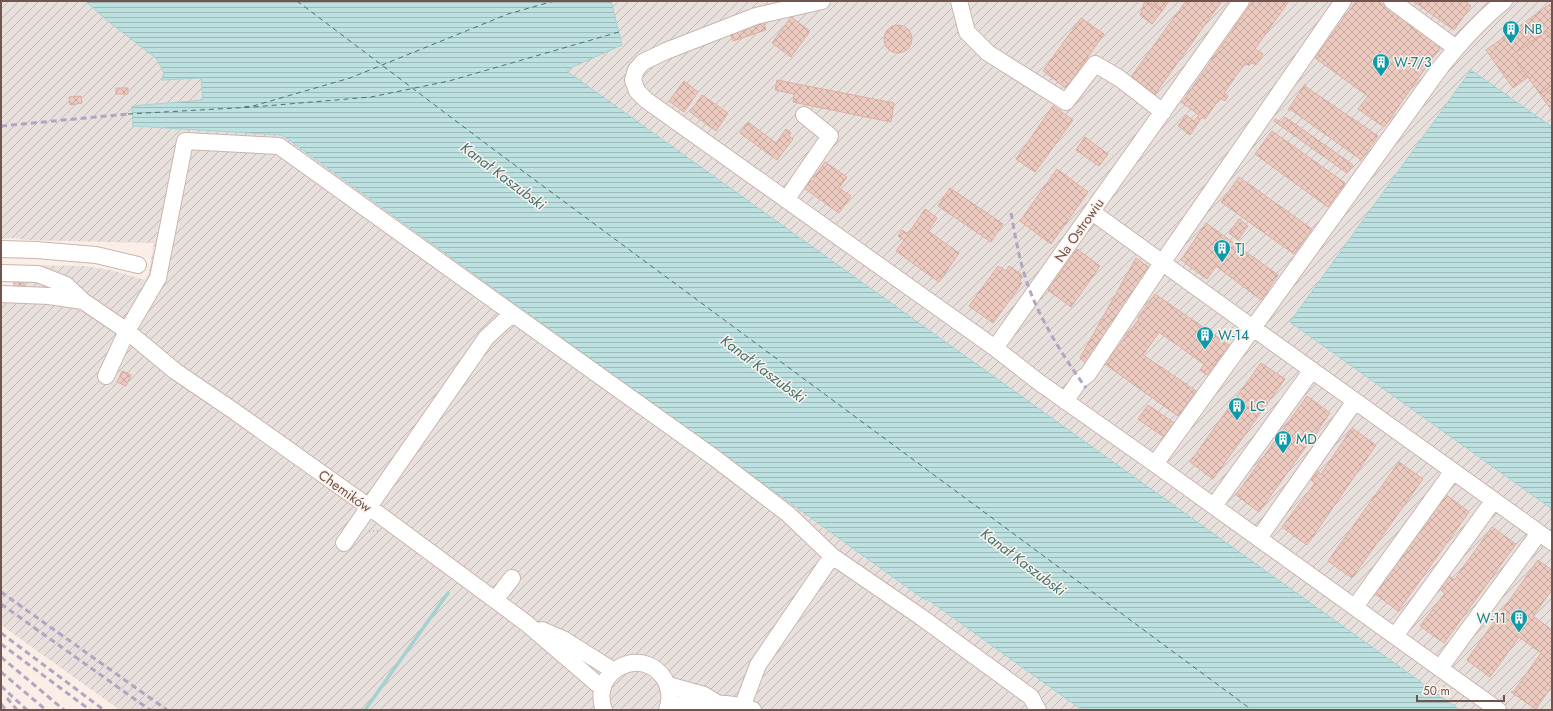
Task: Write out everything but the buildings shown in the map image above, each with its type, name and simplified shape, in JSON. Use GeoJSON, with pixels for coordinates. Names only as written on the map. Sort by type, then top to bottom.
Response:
{"type":"FeatureCollection","features":[{"type":"Feature","properties":{"kind":"lane"},"geometry":{"type":"LineString","coordinates":[[822,1],[756,16],[666,51],[643,62],[636,70],[633,80],[637,91],[646,100],[995,348],[1064,401],[1259,538],[1498,710]]}},
{"type":"Feature","properties":{"kind":"lane"},"geometry":{"type":"LineString","coordinates":[[960,1],[967,32],[972,37],[988,52],[1066,102],[1095,64],[1119,78],[1163,112]]}},
{"type":"Feature","properties":{"kind":"lane","name":"Na Ostrowiu"},"geometry":{"type":"LineString","coordinates":[[995,348],[1241,1]]}},
{"type":"Feature","properties":{"kind":"lane"},"geometry":{"type":"LineString","coordinates":[[1064,401],[1080,380],[1088,374],[1162,263],[1343,1]]}},
{"type":"Feature","properties":{"kind":"lane"},"geometry":{"type":"LineString","coordinates":[[1392,1],[1456,48]]}},
{"type":"Feature","properties":{"kind":"lane"},"geometry":{"type":"LineString","coordinates":[[1155,464],[1456,48],[1487,14],[1504,1]]}},
{"type":"Feature","properties":{"kind":"lane"},"geometry":{"type":"LineString","coordinates":[[786,200],[830,136],[804,115]]}},
{"type":"Feature","properties":{"kind":"lane"},"geometry":{"type":"LineString","coordinates":[[106,376],[127,331],[158,278],[185,141],[279,146],[716,459],[788,514],[832,556],[921,617],[1031,697],[1038,710]]}},
{"type":"Feature","properties":{"kind":"lane"},"geometry":{"type":"LineString","coordinates":[[1092,212],[1552,542]]}},
{"type":"Feature","properties":{"kind":"lane"},"geometry":{"type":"LineString","coordinates":[[1,249],[36,250],[96,255],[138,265]]}},
{"type":"Feature","properties":{"kind":"lane","name":"Chemików"},"geometry":{"type":"LineString","coordinates":[[1,273],[38,274],[66,285],[83,301],[127,331],[175,371],[369,507],[526,623],[602,688]]}},
{"type":"Feature","properties":{"kind":"lane","name":"Chemików"},"geometry":{"type":"LineString","coordinates":[[1,294],[49,296],[83,301]]}},
{"type":"Feature","properties":{"kind":"lane"},"geometry":{"type":"LineString","coordinates":[[344,542],[486,338],[502,322],[513,314]]}},
{"type":"Feature","properties":{"kind":"lane"},"geometry":{"type":"LineString","coordinates":[[1214,506],[1312,370]]}},
{"type":"Feature","properties":{"kind":"lane"},"geometry":{"type":"LineString","coordinates":[[1259,538],[1355,401]]}},
{"type":"Feature","properties":{"kind":"lane"},"geometry":{"type":"LineString","coordinates":[[1354,607],[1453,471]]}},
{"type":"Feature","properties":{"kind":"lane"},"geometry":{"type":"LineString","coordinates":[[1395,636],[1494,500]]}},
{"type":"Feature","properties":{"kind":"lane"},"geometry":{"type":"LineString","coordinates":[[1440,668],[1539,533]]}},
{"type":"Feature","properties":{"kind":"lane"},"geometry":{"type":"LineString","coordinates":[[604,710],[601,698],[602,688],[607,678],[623,665],[634,663],[644,664],[654,668],[662,676],[668,685],[670,695],[668,707],[719,704],[745,709],[758,664],[832,556]]}},
{"type":"Feature","properties":{"kind":"lane"},"geometry":{"type":"LineString","coordinates":[[495,600],[512,578]]}},
{"type":"Feature","properties":{"kind":"lane"},"geometry":{"type":"LineString","coordinates":[[526,623],[563,639],[614,671]]}},
{"type":"Feature","properties":{"kind":"lane"},"geometry":{"type":"LineString","coordinates":[[668,685],[704,695],[719,704]]}},
{"type":"Feature","properties":{"kind":"shaded area"},"geometry":{"type":"Polygon","coordinates":[[[1,1],[85,1],[109,22],[157,59],[164,73],[201,78],[203,100],[132,106],[133,126],[282,135],[847,544],[925,600],[927,599],[1082,710],[120,710],[1,625],[1,299],[13,299],[14,265],[84,266],[111,270],[145,280],[149,272],[154,243],[26,240],[14,238],[1,239],[1,1]]]}},
{"type":"Feature","properties":{"kind":"shaded area"},"geometry":{"type":"Polygon","coordinates":[[[611,1],[1552,1],[1552,127],[1471,70],[1291,322],[1552,509],[1552,710],[1460,710],[568,72],[568,69],[622,45],[611,1]]]}},
{"type":"Feature","properties":{"kind":"water","name":"Kanał Kaszubski"},"geometry":{"type":"Polygon","coordinates":[[[85,1],[611,1],[622,45],[568,69],[568,72],[1460,710],[1082,710],[927,599],[925,600],[847,544],[282,135],[133,126],[132,106],[203,100],[201,78],[162,80],[164,73],[157,59],[109,22],[85,1]]]}},
{"type":"Feature","properties":{"kind":"water"},"geometry":{"type":"Polygon","coordinates":[[[1471,70],[1552,127],[1552,509],[1290,322],[1471,70]]]}},
{"type":"Feature","properties":{"kind":"waterway"},"geometry":{"type":"LineString","coordinates":[[365,710],[448,593]]}},
{"type":"Feature","properties":{"kind":"ferry route"},"geometry":{"type":"LineString","coordinates":[[297,1],[493,149],[1252,710]]}},
{"type":"Feature","properties":{"kind":"ferry route"},"geometry":{"type":"LineString","coordinates":[[244,107],[253,106],[350,78],[508,14],[554,1]]}},
{"type":"Feature","properties":{"kind":"ferry route"},"geometry":{"type":"LineString","coordinates":[[128,114],[253,107],[371,97],[449,81],[619,32]]}},
{"type":"Feature","properties":{"kind":"railway"},"geometry":{"type":"LineString","coordinates":[[1,126],[128,114]]}},
{"type":"Feature","properties":{"kind":"railway"},"geometry":{"type":"LineString","coordinates":[[1011,213],[1022,265],[1032,296],[1056,344],[1086,388]]}},
{"type":"Feature","properties":{"kind":"railway"},"geometry":{"type":"LineString","coordinates":[[1,592],[167,710]]}},
{"type":"Feature","properties":{"kind":"railway"},"geometry":{"type":"LineString","coordinates":[[1,604],[150,710]]}},
{"type":"Feature","properties":{"kind":"railway"},"geometry":{"type":"LineString","coordinates":[[1,633],[104,710]]}},
{"type":"Feature","properties":{"kind":"railway"},"geometry":{"type":"LineString","coordinates":[[1,644],[90,710]]}},
{"type":"Feature","properties":{"kind":"railway"},"geometry":{"type":"LineString","coordinates":[[1,657],[64,710]]}},
{"type":"Feature","properties":{"kind":"railway"},"geometry":{"type":"LineString","coordinates":[[1,672],[46,710]]}},
{"type":"Feature","properties":{"kind":"railway"},"geometry":{"type":"LineString","coordinates":[[1,686],[27,710]]}},
{"type":"Feature","properties":{"kind":"railway"},"geometry":{"type":"LineString","coordinates":[[7,698],[17,710]]}},
{"type":"Feature","properties":{"kind":"railway"},"geometry":{"type":"LineString","coordinates":[[1,704],[6,710]]}},
{"type":"Feature","properties":{"kind":"place","name":"NB"},"geometry":{"type":"Point","coordinates":[1511,44]}},
{"type":"Feature","properties":{"kind":"place","name":"W-7/3"},"geometry":{"type":"Point","coordinates":[1381,77]}},
{"type":"Feature","properties":{"kind":"place","name":"TJ"},"geometry":{"type":"Point","coordinates":[1222,263]}},
{"type":"Feature","properties":{"kind":"place","name":"W-14"},"geometry":{"type":"Point","coordinates":[1205,350]}},
{"type":"Feature","properties":{"kind":"place","name":"LC"},"geometry":{"type":"Point","coordinates":[1237,421]}},
{"type":"Feature","properties":{"kind":"place","name":"MD"},"geometry":{"type":"Point","coordinates":[1283,454]}},
{"type":"Feature","properties":{"kind":"place","name":"W-11"},"geometry":{"type":"Point","coordinates":[1519,633]}}]}
